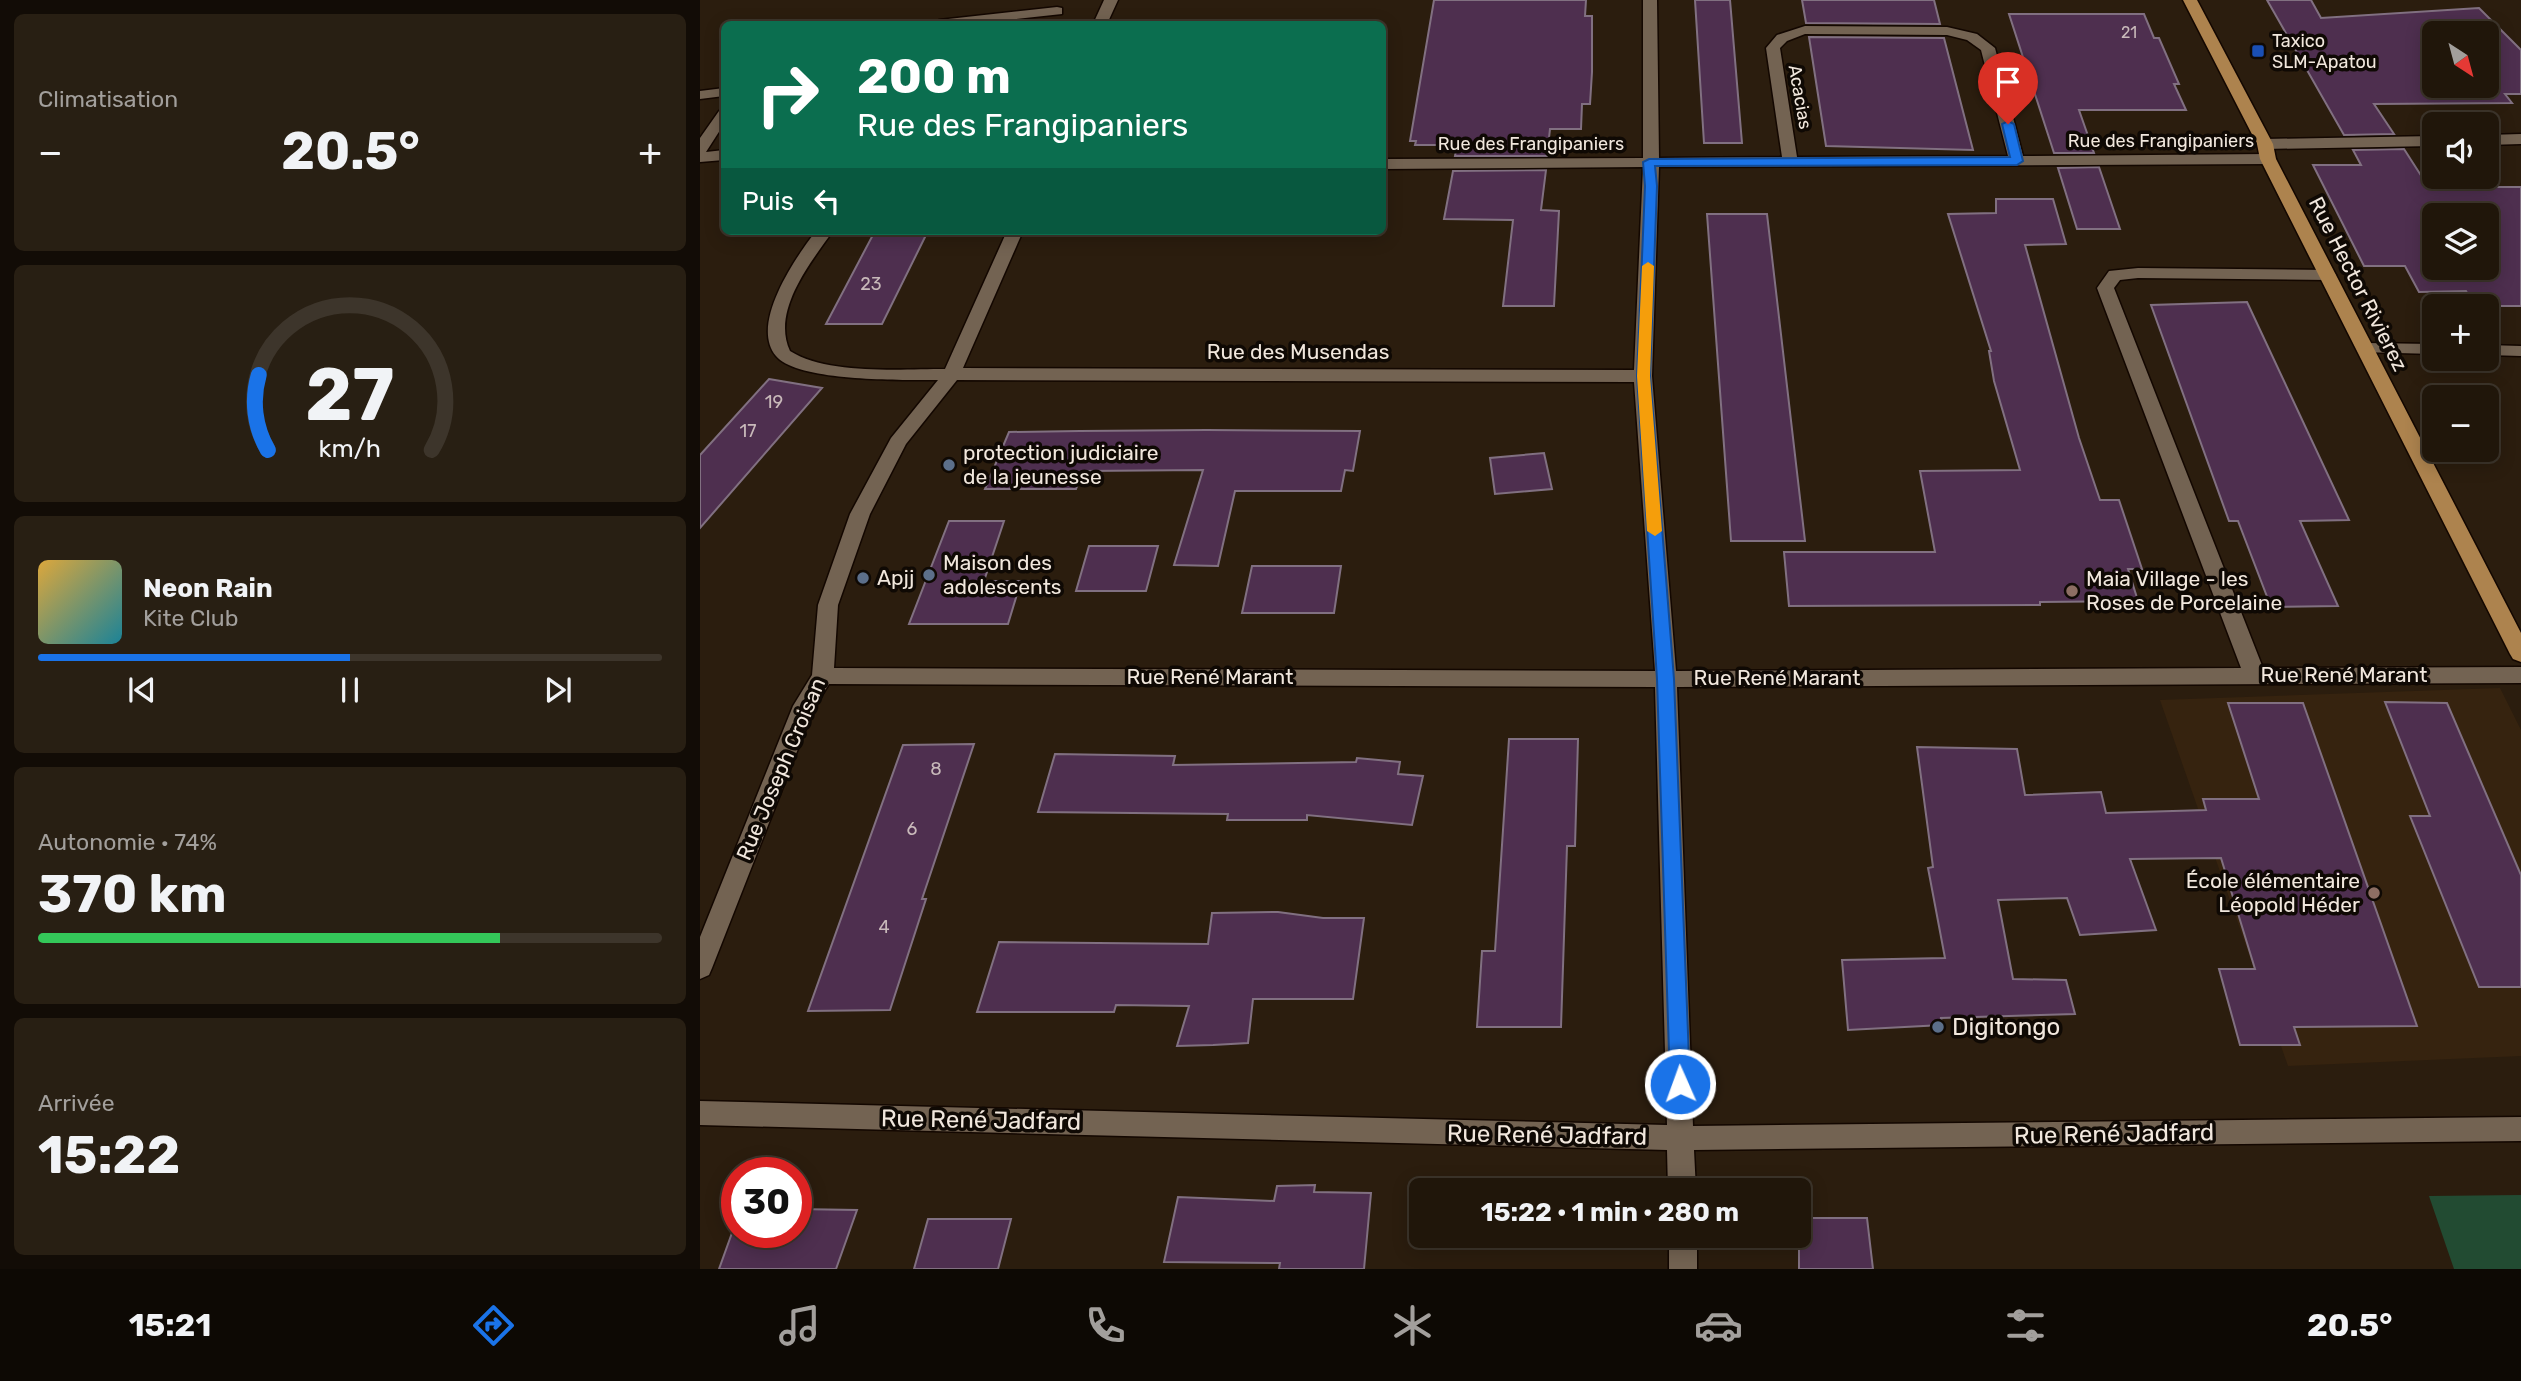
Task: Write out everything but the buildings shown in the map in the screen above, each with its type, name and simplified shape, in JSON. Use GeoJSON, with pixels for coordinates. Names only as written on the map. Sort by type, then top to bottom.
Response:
{"type":"FeatureCollection","features":[{"type":"Feature","properties":{"kind":"main road","name":"Rue Hector Rivierez"},"geometry":{"type":"LineString","coordinates":[[2190,0],[2521,654]]}},
{"type":"Feature","properties":{"kind":"street"},"geometry":{"type":"LineString","coordinates":[[1101,21],[1111,0]]}},
{"type":"Feature","properties":{"kind":"street"},"geometry":{"type":"LineString","coordinates":[[1650,0],[1651,186],[1643,376],[1665,679],[1682,1178]]}},
{"type":"Feature","properties":{"kind":"street"},"geometry":{"type":"LineString","coordinates":[[958,21],[1058,5]]}},
{"type":"Feature","properties":{"kind":"street"},"geometry":{"type":"LineString","coordinates":[[1050,21],[1058,5]]}},
{"type":"Feature","properties":{"kind":"street","name":"Acacias"},"geometry":{"type":"LineString","coordinates":[[1789,160],[1790,151],[1773,48],[1776,41],[1791,33],[1805,30],[1947,30],[1972,37],[1988,48],[2017,161]]}},
{"type":"Feature","properties":{"kind":"street"},"geometry":{"type":"LineString","coordinates":[[700,95],[721,92]]}},
{"type":"Feature","properties":{"kind":"street"},"geometry":{"type":"LineString","coordinates":[[700,149],[721,118]]}},
{"type":"Feature","properties":{"kind":"street"},"geometry":{"type":"LineString","coordinates":[[2499,140],[2521,139]]}},
{"type":"Feature","properties":{"kind":"street","name":"Rue des Frangipaniers"},"geometry":{"type":"LineString","coordinates":[[1386,163],[2017,161],[2266,152],[2422,142]]}},
{"type":"Feature","properties":{"kind":"street"},"geometry":{"type":"LineString","coordinates":[[700,156],[721,155]]}},
{"type":"Feature","properties":{"kind":"street","name":"Rue des Musendas"},"geometry":{"type":"LineString","coordinates":[[822,235],[800,264],[779,317],[776,340],[783,354],[795,363],[826,370],[952,374],[1643,376]]}},
{"type":"Feature","properties":{"kind":"street","name":"Rue Joseph Croisan"},"geometry":{"type":"LineString","coordinates":[[700,968],[804,706],[822,676],[828,604],[860,514],[898,442],[952,374],[1013,235]]}},
{"type":"Feature","properties":{"kind":"street"},"geometry":{"type":"LineString","coordinates":[[2255,676],[2105,288],[2115,275],[2138,273],[2328,275]]}},
{"type":"Feature","properties":{"kind":"street"},"geometry":{"type":"LineString","coordinates":[[2365,348],[2422,349]]}},
{"type":"Feature","properties":{"kind":"street"},"geometry":{"type":"LineString","coordinates":[[2499,350],[2521,351]]}},
{"type":"Feature","properties":{"kind":"street","name":"Rue René Marant"},"geometry":{"type":"LineString","coordinates":[[822,676],[1665,679],[2521,675]]}},
{"type":"Feature","properties":{"kind":"street","name":"Rue René Jadfard"},"geometry":{"type":"LineString","coordinates":[[700,1113],[1682,1138],[2521,1129]]}},
{"type":"Feature","properties":{"kind":"street"},"geometry":{"type":"LineString","coordinates":[[1683,1248],[1683,1269]]}},
{"type":"Feature","properties":{"kind":"shaded area","name":"École élémentaire Léopold Héder"},"geometry":{"type":"Polygon","coordinates":[[[2500,688],[2521,730],[2521,1056],[2288,1066],[2160,700],[2500,688]]]}},
{"type":"Feature","properties":{"kind":"green space"},"geometry":{"type":"Polygon","coordinates":[[[2521,1195],[2521,1269],[2454,1269],[2429,1196],[2521,1195]]]}},
{"type":"Feature","properties":{"kind":"slow traffic"},"geometry":{"type":"LineString","coordinates":[[1648,266],[1643,376],[1655,531]]}},
{"type":"Feature","properties":{"kind":"place","name":"Taxico SLM-Apatou"},"geometry":{"type":"Point","coordinates":[2258,51]}},
{"type":"Feature","properties":{"kind":"place","name":"protection judiciaire de la jeunesse"},"geometry":{"type":"Point","coordinates":[949,465]}},
{"type":"Feature","properties":{"kind":"place","name":"Maison des adolescents"},"geometry":{"type":"Point","coordinates":[929,575]}},
{"type":"Feature","properties":{"kind":"place","name":"Apjj"},"geometry":{"type":"Point","coordinates":[863,578]}},
{"type":"Feature","properties":{"kind":"place","name":"Maia Village - les Roses de Porcelaine"},"geometry":{"type":"Point","coordinates":[2072,591]}},
{"type":"Feature","properties":{"kind":"place","name":"École élémentaire Léopold Héder"},"geometry":{"type":"Point","coordinates":[2374,893]}},
{"type":"Feature","properties":{"kind":"place","name":"Digitongo"},"geometry":{"type":"Point","coordinates":[1938,1027]}},
{"type":"Feature","properties":{"kind":"route"},"geometry":{"type":"LineString","coordinates":[[1680,1084],[1665,679],[1643,376],[1651,186],[1649,162],[2017,161],[2008,124]]}}]}
